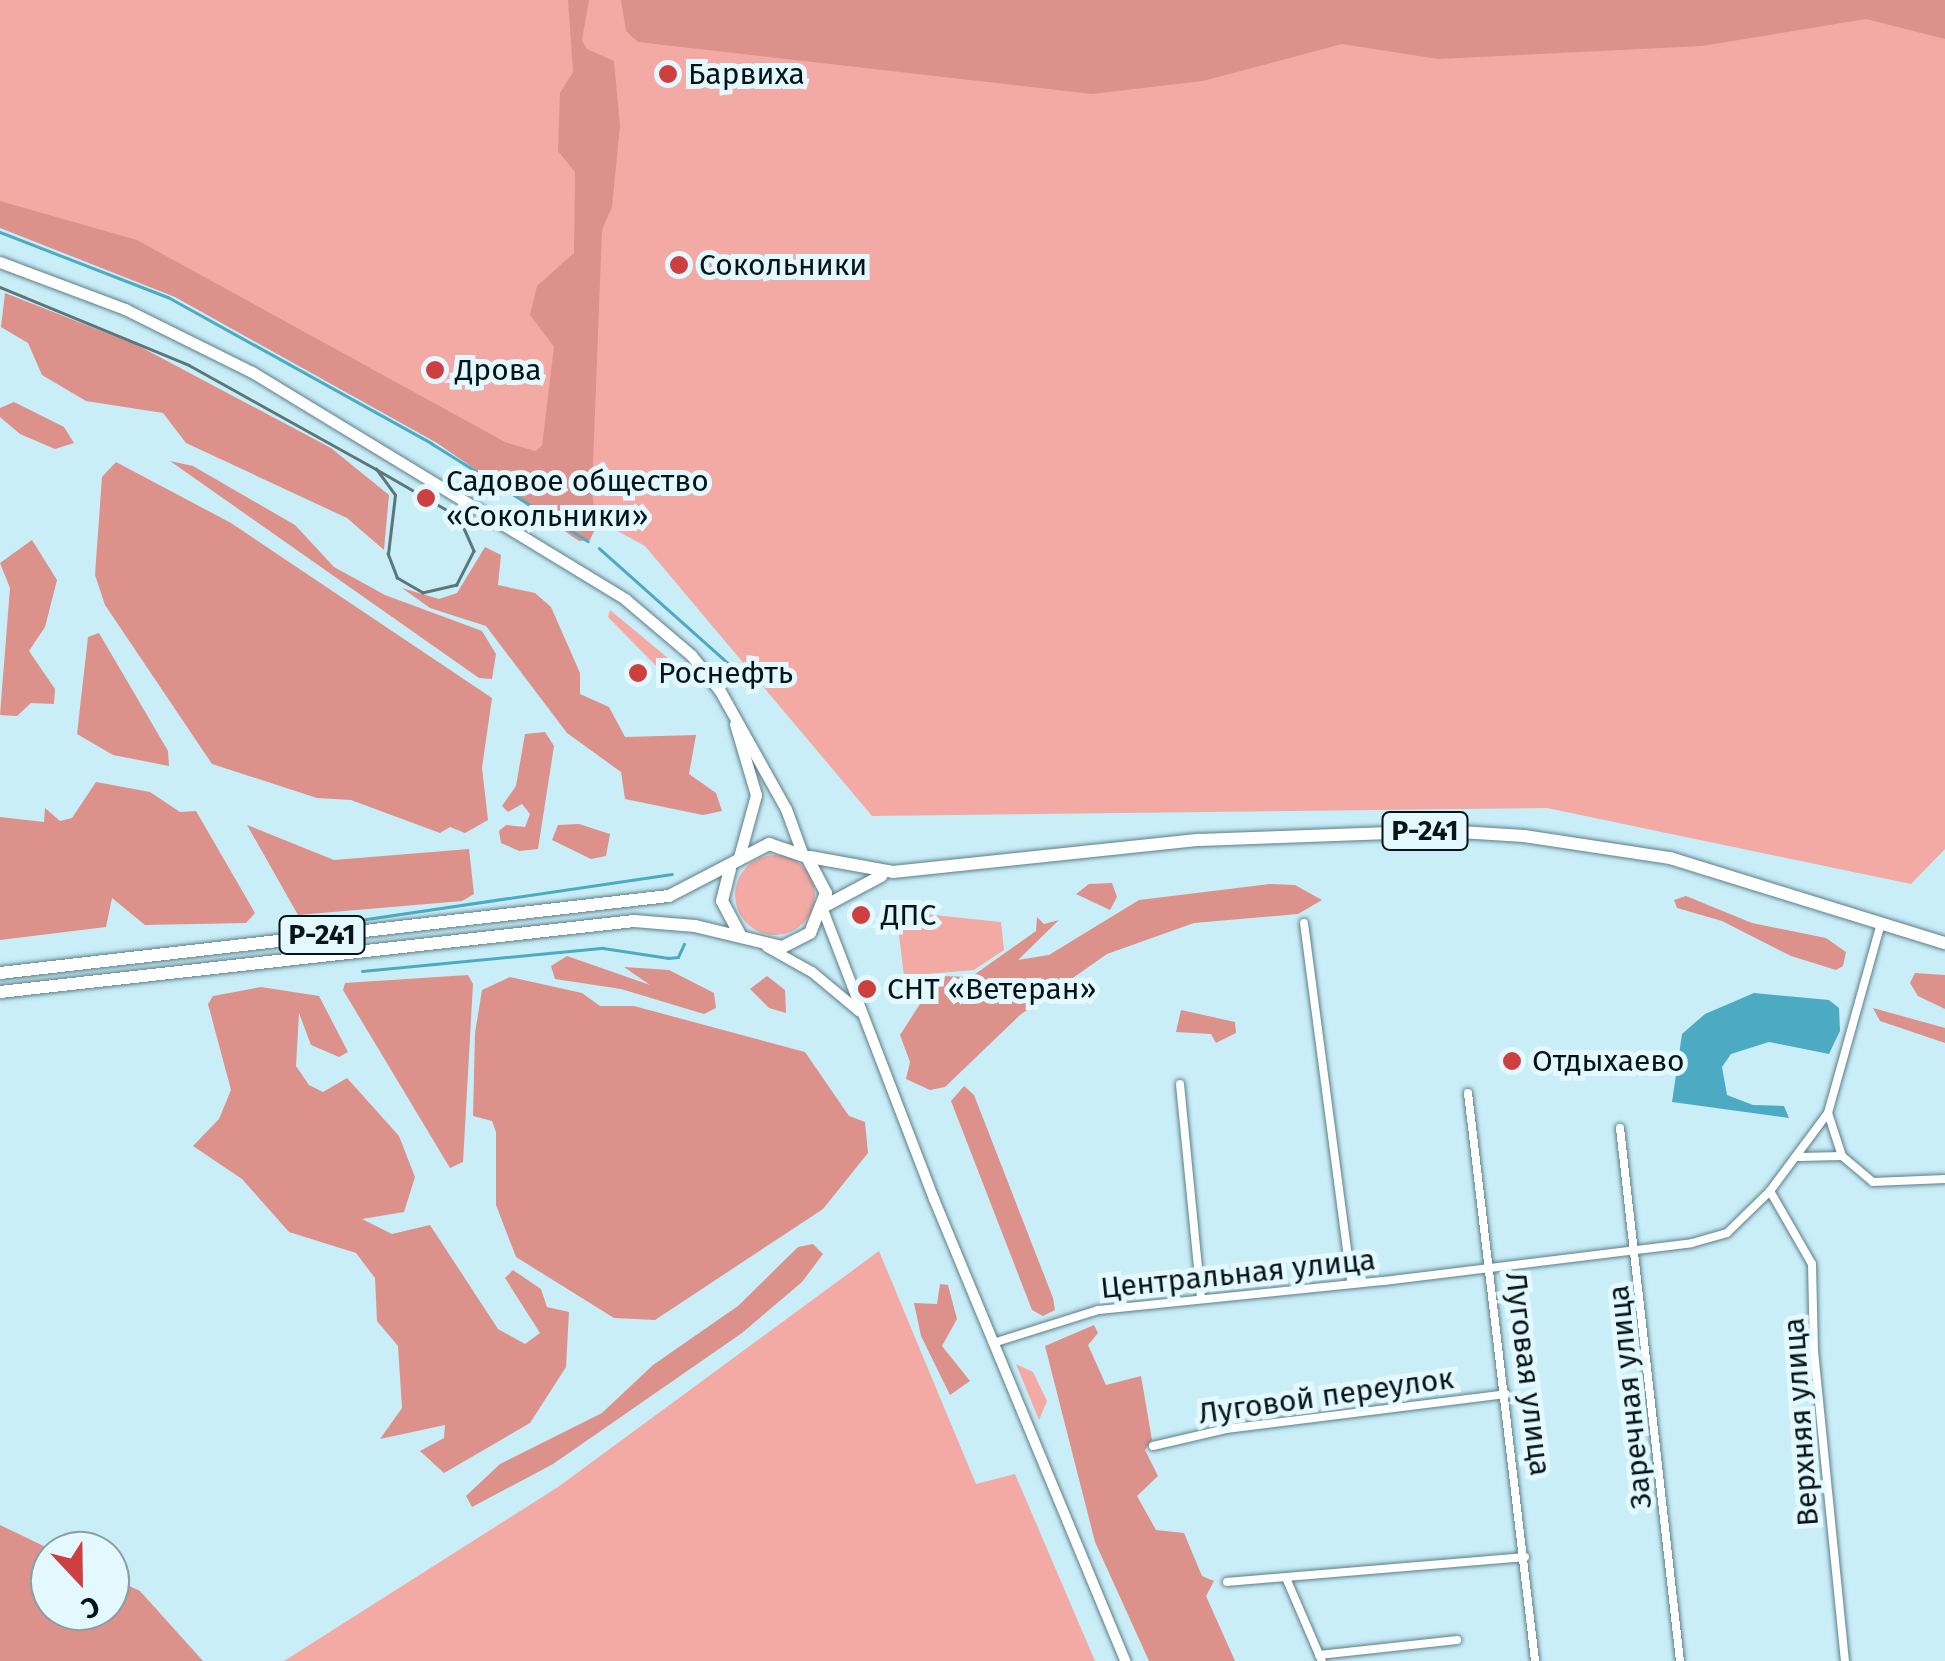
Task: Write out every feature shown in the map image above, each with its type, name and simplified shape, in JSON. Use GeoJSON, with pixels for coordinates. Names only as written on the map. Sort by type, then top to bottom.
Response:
{"type":"FeatureCollection","features":[{"type":"Feature","properties":{"kind":"highway","name":"Р-241"},"geometry":{"type":"LineString","coordinates":[[0,973],[669,896],[770,844],[893,872],[1199,840],[1444,831],[1670,858],[1945,942]]}},
{"type":"Feature","properties":{"kind":"highway"},"geometry":{"type":"LineString","coordinates":[[805,855],[823,879],[824,908]]}},
{"type":"Feature","properties":{"kind":"highway"},"geometry":{"type":"LineString","coordinates":[[736,860],[722,887],[725,914],[752,943]]}},
{"type":"Feature","properties":{"kind":"highway","name":"Р-241"},"geometry":{"type":"LineString","coordinates":[[0,992],[634,922],[695,926],[766,948],[797,942],[824,908],[893,872]]}},
{"type":"Feature","properties":{"kind":"main road"},"geometry":{"type":"LineString","coordinates":[[0,262],[126,309],[237,364],[581,567],[690,655],[729,706],[786,809],[805,855]]}},
{"type":"Feature","properties":{"kind":"main road"},"geometry":{"type":"LineString","coordinates":[[729,706],[756,795],[736,860]]}},
{"type":"Feature","properties":{"kind":"main road"},"geometry":{"type":"LineString","coordinates":[[824,908],[992,1342],[1125,1661]]}},
{"type":"Feature","properties":{"kind":"main road"},"geometry":{"type":"LineString","coordinates":[[766,948],[812,972],[862,1014]]}},
{"type":"Feature","properties":{"kind":"street"},"geometry":{"type":"LineString","coordinates":[[1304,923],[1350,1281]]}},
{"type":"Feature","properties":{"kind":"street","name":"Центральная улица"},"geometry":{"type":"LineString","coordinates":[[992,1342],[1098,1310],[1637,1249],[1727,1233],[1770,1191],[1828,1113],[1882,923]]}},
{"type":"Feature","properties":{"kind":"street"},"geometry":{"type":"LineString","coordinates":[[1180,1084],[1201,1297]]}},
{"type":"Feature","properties":{"kind":"street","name":"Луговая улица"},"geometry":{"type":"LineString","coordinates":[[1468,1094],[1492,1266],[1534,1661]]}},
{"type":"Feature","properties":{"kind":"street"},"geometry":{"type":"LineString","coordinates":[[1828,1113],[1842,1156],[1872,1182],[1945,1179]]}},
{"type":"Feature","properties":{"kind":"street","name":"Заречная улица"},"geometry":{"type":"LineString","coordinates":[[1620,1128],[1637,1249],[1680,1661]]}},
{"type":"Feature","properties":{"kind":"street"},"geometry":{"type":"LineString","coordinates":[[1799,1156],[1842,1156]]}},
{"type":"Feature","properties":{"kind":"street","name":"Верхняя улица"},"geometry":{"type":"LineString","coordinates":[[1770,1191],[1812,1264],[1814,1351],[1846,1661]]}},
{"type":"Feature","properties":{"kind":"street","name":"Луговой переулок"},"geometry":{"type":"LineString","coordinates":[[1153,1446],[1226,1429],[1506,1394]]}},
{"type":"Feature","properties":{"kind":"street"},"geometry":{"type":"LineString","coordinates":[[1228,1582],[1525,1557]]}},
{"type":"Feature","properties":{"kind":"street"},"geometry":{"type":"LineString","coordinates":[[1286,1578],[1320,1658],[1457,1640]]}},
{"type":"Feature","properties":{"kind":"shaded area"},"geometry":{"type":"Polygon","coordinates":[[[0,0],[1945,0],[1945,849],[1911,884],[1547,808],[872,816],[645,546],[138,269],[0,218],[0,0]]]}},
{"type":"Feature","properties":{"kind":"shaded area"},"geometry":{"type":"Polygon","coordinates":[[[568,0],[589,0],[582,40],[587,49],[614,61],[620,126],[612,207],[602,230],[592,490],[596,527],[590,540],[579,541],[437,443],[175,297],[0,228],[0,201],[137,240],[505,442],[535,451],[542,446],[554,347],[530,315],[537,286],[574,253],[575,172],[558,151],[560,93],[573,72],[568,0]]]}},
{"type":"Feature","properties":{"kind":"shaded area"},"geometry":{"type":"Polygon","coordinates":[[[621,0],[1945,0],[1945,39],[1866,19],[1702,46],[1438,59],[1342,44],[1203,81],[1092,94],[638,42],[626,31],[621,0]]]}},
{"type":"Feature","properties":{"kind":"shaded area"},"geometry":{"type":"Polygon","coordinates":[[[5,293],[137,345],[331,448],[389,495],[384,550],[347,518],[186,443],[163,413],[86,401],[42,375],[28,343],[1,327],[5,293]]]}},
{"type":"Feature","properties":{"kind":"shaded area"},"geometry":{"type":"Polygon","coordinates":[[[14,402],[64,427],[74,443],[55,449],[20,434],[0,417],[0,408],[14,402]]]}},
{"type":"Feature","properties":{"kind":"shaded area"},"geometry":{"type":"Polygon","coordinates":[[[170,461],[193,466],[295,525],[334,567],[385,595],[482,631],[496,654],[492,679],[479,678],[170,461]]]}},
{"type":"Feature","properties":{"kind":"shaded area"},"geometry":{"type":"Polygon","coordinates":[[[116,462],[231,523],[492,698],[482,768],[488,820],[465,833],[450,827],[440,833],[351,800],[317,798],[212,764],[105,605],[95,575],[102,477],[116,462]]]}},
{"type":"Feature","properties":{"kind":"shaded area"},"geometry":{"type":"Polygon","coordinates":[[[32,540],[57,580],[45,627],[29,651],[55,689],[54,704],[31,703],[17,716],[0,715],[10,588],[0,563],[32,540]]]}},
{"type":"Feature","properties":{"kind":"shaded area"},"geometry":{"type":"Polygon","coordinates":[[[485,547],[501,555],[498,585],[535,593],[551,607],[580,673],[580,694],[609,707],[625,737],[696,735],[689,774],[716,793],[722,811],[703,815],[625,799],[621,772],[567,733],[486,626],[430,608],[402,588],[439,599],[457,593],[485,547]]]}},
{"type":"Feature","properties":{"kind":"shaded area"},"geometry":{"type":"Polygon","coordinates":[[[610,610],[686,673],[688,686],[665,675],[608,617],[610,610]]]}},
{"type":"Feature","properties":{"kind":"shaded area"},"geometry":{"type":"Polygon","coordinates":[[[99,633],[168,751],[169,766],[113,755],[77,734],[88,637],[99,633]]]}},
{"type":"Feature","properties":{"kind":"shaded area"},"geometry":{"type":"Polygon","coordinates":[[[545,732],[554,746],[538,849],[519,851],[501,843],[499,831],[506,825],[525,827],[530,814],[522,804],[508,812],[502,806],[516,786],[525,734],[545,732]]]}},
{"type":"Feature","properties":{"kind":"shaded area"},"geometry":{"type":"Polygon","coordinates":[[[96,782],[150,792],[180,812],[196,811],[255,913],[246,923],[145,925],[112,898],[106,927],[0,940],[0,817],[44,822],[45,808],[60,821],[72,818],[96,782]]]}},
{"type":"Feature","properties":{"kind":"shaded area"},"geometry":{"type":"Polygon","coordinates":[[[579,824],[610,834],[606,856],[591,859],[552,840],[558,825],[579,824]]]}},
{"type":"Feature","properties":{"kind":"shaded area"},"geometry":{"type":"Polygon","coordinates":[[[247,825],[334,860],[469,849],[474,894],[462,901],[298,915],[247,825]]]}},
{"type":"Feature","properties":{"kind":"shaded area"},"geometry":{"type":"Polygon","coordinates":[[[767,855],[783,855],[804,866],[815,895],[804,924],[783,935],[767,935],[753,929],[741,917],[735,903],[735,887],[741,873],[753,861],[767,855]]]}},
{"type":"Feature","properties":{"kind":"shaded area"},"geometry":{"type":"Polygon","coordinates":[[[1112,883],[1117,897],[1110,910],[1076,894],[1089,884],[1112,883]]]}},
{"type":"Feature","properties":{"kind":"shaded area"},"geometry":{"type":"Polygon","coordinates":[[[1270,884],[1295,885],[1322,900],[1298,914],[1194,923],[1107,954],[1020,1015],[945,1087],[930,1090],[906,1079],[910,1062],[900,1035],[940,976],[971,977],[1036,931],[1037,917],[1044,924],[1059,920],[1018,960],[1049,955],[1139,900],[1270,884]]]}},
{"type":"Feature","properties":{"kind":"shaded area"},"geometry":{"type":"Polygon","coordinates":[[[1686,896],[1752,923],[1826,938],[1846,952],[1843,966],[1836,970],[1791,956],[1722,921],[1677,908],[1674,900],[1686,896]]]}},
{"type":"Feature","properties":{"kind":"shaded area"},"geometry":{"type":"Polygon","coordinates":[[[896,911],[1001,922],[1004,950],[974,970],[904,976],[896,911]]]}},
{"type":"Feature","properties":{"kind":"shaded area"},"geometry":{"type":"Polygon","coordinates":[[[567,956],[650,985],[624,967],[669,970],[714,993],[716,1008],[704,1014],[621,989],[555,979],[551,966],[567,956]]]}},
{"type":"Feature","properties":{"kind":"shaded area"},"geometry":{"type":"Polygon","coordinates":[[[1915,973],[1945,975],[1945,1009],[1918,996],[1910,983],[1915,973]]]}},
{"type":"Feature","properties":{"kind":"shaded area"},"geometry":{"type":"Polygon","coordinates":[[[468,975],[473,984],[463,1162],[450,1168],[343,990],[345,983],[468,975]]]}},
{"type":"Feature","properties":{"kind":"shaded area"},"geometry":{"type":"Polygon","coordinates":[[[767,976],[785,990],[786,1013],[769,1008],[750,989],[767,976]]]}},
{"type":"Feature","properties":{"kind":"shaded area"},"geometry":{"type":"Polygon","coordinates":[[[510,977],[582,993],[600,1006],[634,1006],[805,1052],[849,1116],[865,1122],[868,1153],[823,1209],[655,1320],[614,1318],[516,1257],[496,1205],[496,1132],[492,1121],[473,1116],[475,1033],[482,990],[510,977]]]}},
{"type":"Feature","properties":{"kind":"shaded area"},"geometry":{"type":"Polygon","coordinates":[[[261,987],[319,996],[348,1052],[339,1057],[311,1045],[299,1013],[296,1066],[309,1085],[323,1092],[347,1078],[399,1136],[415,1177],[404,1212],[362,1219],[392,1234],[430,1225],[498,1329],[525,1344],[540,1333],[505,1278],[513,1270],[541,1289],[547,1307],[569,1312],[566,1367],[530,1423],[444,1473],[420,1451],[444,1438],[445,1425],[380,1439],[402,1408],[398,1346],[377,1321],[375,1278],[356,1253],[289,1232],[242,1179],[193,1146],[219,1119],[231,1090],[208,1004],[213,996],[261,987]]]}},
{"type":"Feature","properties":{"kind":"shaded area"},"geometry":{"type":"Polygon","coordinates":[[[1873,1008],[1945,1028],[1945,1043],[1880,1021],[1873,1008]]]}},
{"type":"Feature","properties":{"kind":"shaded area"},"geometry":{"type":"Polygon","coordinates":[[[1181,1010],[1235,1022],[1236,1033],[1216,1043],[1211,1034],[1176,1032],[1181,1010]]]}},
{"type":"Feature","properties":{"kind":"shaded area"},"geometry":{"type":"Polygon","coordinates":[[[964,1086],[974,1095],[1053,1298],[1055,1310],[1043,1316],[1032,1310],[951,1101],[964,1086]]]}},
{"type":"Feature","properties":{"kind":"shaded area"},"geometry":{"type":"Polygon","coordinates":[[[813,1244],[823,1254],[802,1282],[742,1333],[553,1464],[472,1507],[466,1496],[500,1464],[602,1413],[653,1365],[738,1306],[798,1247],[813,1244]]]}},
{"type":"Feature","properties":{"kind":"shaded area"},"geometry":{"type":"Polygon","coordinates":[[[879,1251],[976,1484],[1015,1474],[1095,1661],[284,1661],[558,1487],[879,1251]]]}},
{"type":"Feature","properties":{"kind":"shaded area"},"geometry":{"type":"Polygon","coordinates":[[[940,1284],[948,1285],[957,1319],[942,1346],[970,1381],[950,1395],[921,1336],[914,1303],[937,1304],[940,1284]]]}},
{"type":"Feature","properties":{"kind":"shaded area"},"geometry":{"type":"Polygon","coordinates":[[[1094,1325],[1098,1333],[1088,1345],[1106,1385],[1141,1376],[1152,1440],[1145,1450],[1158,1476],[1137,1496],[1156,1530],[1184,1533],[1202,1576],[1214,1581],[1206,1596],[1235,1661],[1149,1661],[1095,1542],[1045,1346],[1094,1325]]]}},
{"type":"Feature","properties":{"kind":"shaded area"},"geometry":{"type":"Polygon","coordinates":[[[1016,1364],[1033,1372],[1047,1401],[1039,1420],[1016,1364]]]}},
{"type":"Feature","properties":{"kind":"shaded area"},"geometry":{"type":"Polygon","coordinates":[[[0,1525],[30,1539],[30,1631],[130,1631],[130,1586],[140,1591],[203,1661],[0,1661],[0,1525]]]}},
{"type":"Feature","properties":{"kind":"water"},"geometry":{"type":"Polygon","coordinates":[[[1754,993],[1829,1000],[1839,1008],[1840,1031],[1829,1054],[1769,1042],[1731,1054],[1722,1067],[1727,1095],[1753,1105],[1784,1106],[1789,1118],[1672,1102],[1682,1034],[1705,1014],[1754,993]]]}},
{"type":"Feature","properties":{"kind":"waterway"},"geometry":{"type":"LineString","coordinates":[[0,232],[168,297],[431,443],[588,541]]}},
{"type":"Feature","properties":{"kind":"waterway"},"geometry":{"type":"LineString","coordinates":[[599,548],[728,663]]}},
{"type":"Feature","properties":{"kind":"waterway"},"geometry":{"type":"LineString","coordinates":[[360,920],[672,874]]}},
{"type":"Feature","properties":{"kind":"waterway"},"geometry":{"type":"LineString","coordinates":[[362,971],[603,948],[668,958],[678,957],[684,944]]}},
{"type":"Feature","properties":{"kind":"tram line"},"geometry":{"type":"LineString","coordinates":[[0,287],[189,365],[376,469],[459,517],[474,551],[457,585],[423,593],[397,578],[388,554],[395,495],[376,469]]}},
{"type":"Feature","properties":{"kind":"place","name":"Барвиха"},"geometry":{"type":"Point","coordinates":[668,74]}},
{"type":"Feature","properties":{"kind":"place","name":"Сокольники"},"geometry":{"type":"Point","coordinates":[679,265]}},
{"type":"Feature","properties":{"kind":"place","name":"Дрова"},"geometry":{"type":"Point","coordinates":[435,370]}},
{"type":"Feature","properties":{"kind":"place","name":"Садовое общество «Сокольники»"},"geometry":{"type":"Point","coordinates":[426,498]}},
{"type":"Feature","properties":{"kind":"place","name":"Роснефть"},"geometry":{"type":"Point","coordinates":[638,673]}},
{"type":"Feature","properties":{"kind":"place","name":"ДПС"},"geometry":{"type":"Point","coordinates":[861,915]}},
{"type":"Feature","properties":{"kind":"place","name":"СНТ «Ветеран»"},"geometry":{"type":"Point","coordinates":[867,989]}},
{"type":"Feature","properties":{"kind":"place","name":"Отдыхаево"},"geometry":{"type":"Point","coordinates":[1512,1061]}}]}
